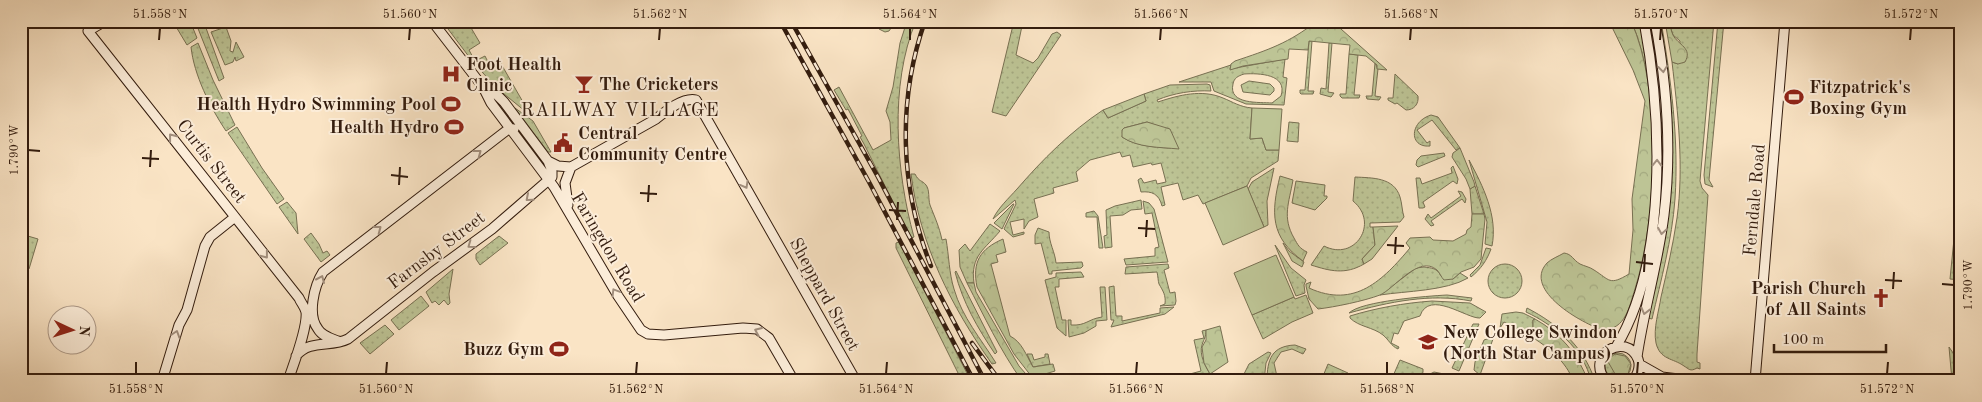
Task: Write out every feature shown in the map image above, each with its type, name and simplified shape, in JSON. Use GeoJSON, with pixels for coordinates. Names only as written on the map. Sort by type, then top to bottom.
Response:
{"type":"FeatureCollection","features":[{"type":"Feature","properties":{"kind":"street","name":"Curtis Street"},"geometry":{"type":"LineString","coordinates":[[105,21],[88,31],[299,298]]}},
{"type":"Feature","properties":{"kind":"street","name":"Faringdon Road"},"geometry":{"type":"LineString","coordinates":[[432,21],[483,87],[491,103],[549,181],[618,296],[641,330],[648,334],[664,336],[743,328],[757,329],[769,338],[794,381]]}},
{"type":"Feature","properties":{"kind":"street"},"geometry":{"type":"LineString","coordinates":[[1616,347],[1629,322],[1642,282],[1655,198],[1657,158],[1656,99],[1644,21]]}},
{"type":"Feature","properties":{"kind":"street"},"geometry":{"type":"LineString","coordinates":[[1633,381],[1638,373],[1643,319],[1658,256],[1667,191],[1668,150],[1665,93],[1655,21]]}},
{"type":"Feature","properties":{"kind":"street","name":"Ferndale Road"},"geometry":{"type":"LineString","coordinates":[[1755,381],[1785,21]]}},
{"type":"Feature","properties":{"kind":"street","name":"Faringdon Road"},"geometry":{"type":"LineString","coordinates":[[483,87],[499,97],[548,161],[552,174],[549,181]]}},
{"type":"Feature","properties":{"kind":"street","name":"Sheppard Street"},"geometry":{"type":"LineString","coordinates":[[571,167],[656,120],[682,102],[694,99],[699,102],[856,381]]}},
{"type":"Feature","properties":{"kind":"street"},"geometry":{"type":"LineString","coordinates":[[340,342],[324,335],[316,328],[312,313],[320,276],[330,265],[510,128],[525,130]]}},
{"type":"Feature","properties":{"kind":"street"},"geometry":{"type":"LineString","coordinates":[[548,161],[558,166],[571,167],[566,176],[564,188],[570,215]]}},
{"type":"Feature","properties":{"kind":"street","name":"Farnsby Street"},"geometry":{"type":"LineString","coordinates":[[296,356],[311,345],[340,342],[348,339],[420,282],[492,229],[549,181]]}},
{"type":"Feature","properties":{"kind":"street"},"geometry":{"type":"LineString","coordinates":[[162,381],[179,325],[187,310],[205,246],[210,237],[235,217]]}},
{"type":"Feature","properties":{"kind":"street"},"geometry":{"type":"LineString","coordinates":[[299,298],[308,299],[315,295]]}},
{"type":"Feature","properties":{"kind":"street"},"geometry":{"type":"LineString","coordinates":[[288,381],[306,316],[299,298]]}},
{"type":"Feature","properties":{"kind":"street"},"geometry":{"type":"LineString","coordinates":[[1603,379],[1600,369],[1601,358],[1607,351],[1616,347],[1627,348],[1638,361],[1662,377],[1695,381]]}},
{"type":"Feature","properties":{"kind":"green space"},"geometry":{"type":"Polygon","coordinates":[[[182,21],[190,21],[197,38],[187,45],[175,25],[182,21]]]}},
{"type":"Feature","properties":{"kind":"green space"},"geometry":{"type":"Polygon","coordinates":[[[195,21],[207,21],[206,28],[224,78],[219,81],[195,21]]]}},
{"type":"Feature","properties":{"kind":"green space"},"geometry":{"type":"Polygon","coordinates":[[[442,21],[467,21],[480,43],[469,50],[475,61],[485,56],[489,64],[479,70],[442,21]]]}},
{"type":"Feature","properties":{"kind":"green space"},"geometry":{"type":"Polygon","coordinates":[[[874,21],[896,21],[889,31],[885,32],[879,29],[874,21]]]}},
{"type":"Feature","properties":{"kind":"green space"},"geometry":{"type":"Polygon","coordinates":[[[907,21],[916,21],[907,46],[902,73],[898,129],[903,185],[914,237],[911,238],[860,137],[862,136],[848,109],[846,110],[834,90],[839,87],[873,150],[891,140],[890,122],[886,111],[893,87],[900,43],[907,21]]]}},
{"type":"Feature","properties":{"kind":"green space"},"geometry":{"type":"Polygon","coordinates":[[[1014,21],[1023,21],[1016,55],[1033,63],[1052,34],[1057,32],[1061,35],[1006,116],[992,112],[1014,21]]]}},
{"type":"Feature","properties":{"kind":"green space"},"geometry":{"type":"Polygon","coordinates":[[[1317,21],[1332,21],[1387,70],[1377,69],[1377,65],[1366,56],[1349,54],[1350,45],[1309,41],[1308,50],[1289,49],[1288,59],[1243,66],[1230,70],[1231,64],[1235,61],[1278,45],[1317,21]]]}},
{"type":"Feature","properties":{"kind":"green space"},"geometry":{"type":"Polygon","coordinates":[[[1609,21],[1631,21],[1641,49],[1648,81],[1652,117],[1653,154],[1652,191],[1648,227],[1635,289],[1622,321],[1611,329],[1603,330],[1582,321],[1558,304],[1548,294],[1542,284],[1541,273],[1547,263],[1564,253],[1580,264],[1613,281],[1629,274],[1633,230],[1632,199],[1645,101],[1633,70],[1609,21]]]}},
{"type":"Feature","properties":{"kind":"green space"},"geometry":{"type":"Polygon","coordinates":[[[1631,21],[1639,21],[1645,53],[1651,100],[1652,148],[1648,83],[1642,51],[1631,21]]]}},
{"type":"Feature","properties":{"kind":"green space"},"geometry":{"type":"Polygon","coordinates":[[[1659,21],[1661,21],[1671,87],[1676,177],[1675,199],[1666,260],[1652,319],[1648,318],[1662,254],[1669,208],[1659,21]]]}},
{"type":"Feature","properties":{"kind":"green space"},"geometry":{"type":"Polygon","coordinates":[[[1665,21],[1669,23],[1673,35],[1686,50],[1687,57],[1685,62],[1678,64],[1672,62],[1665,21]]]}},
{"type":"Feature","properties":{"kind":"green space"},"geometry":{"type":"Polygon","coordinates":[[[1668,21],[1714,21],[1700,181],[1702,188],[1708,195],[1697,354],[1697,362],[1700,363],[1700,369],[1691,370],[1664,356],[1658,349],[1655,337],[1677,218],[1680,179],[1678,120],[1672,62],[1678,64],[1680,41],[1673,35],[1668,21]]]}},
{"type":"Feature","properties":{"kind":"green space"},"geometry":{"type":"Polygon","coordinates":[[[1718,21],[1724,21],[1709,180],[1713,187],[1705,184],[1704,175],[1718,21]]]}},
{"type":"Feature","properties":{"kind":"green space"},"geometry":{"type":"Polygon","coordinates":[[[226,27],[231,41],[230,51],[233,52],[236,42],[244,57],[236,61],[235,57],[233,62],[225,65],[211,32],[226,27]]]}},
{"type":"Feature","properties":{"kind":"green space"},"geometry":{"type":"Polygon","coordinates":[[[1309,41],[1312,41],[1308,91],[1314,91],[1313,94],[1301,94],[1300,90],[1305,90],[1309,41]]]}},
{"type":"Feature","properties":{"kind":"green space"},"geometry":{"type":"Polygon","coordinates":[[[198,43],[213,80],[235,125],[226,131],[214,112],[195,69],[191,47],[198,43]]]}},
{"type":"Feature","properties":{"kind":"green space"},"geometry":{"type":"Polygon","coordinates":[[[1329,43],[1332,43],[1328,92],[1334,93],[1331,97],[1320,94],[1321,88],[1326,89],[1329,43]]]}},
{"type":"Feature","properties":{"kind":"green space"},"geometry":{"type":"Polygon","coordinates":[[[1349,54],[1358,55],[1354,95],[1360,95],[1359,98],[1342,98],[1340,96],[1340,94],[1346,94],[1349,54]]]}},
{"type":"Feature","properties":{"kind":"green space"},"geometry":{"type":"Polygon","coordinates":[[[1285,59],[1283,77],[1287,78],[1284,105],[1246,104],[1214,91],[1211,82],[1179,82],[1231,65],[1230,69],[1285,59]],[[1244,74],[1234,80],[1233,91],[1235,96],[1246,101],[1272,103],[1281,96],[1282,89],[1276,79],[1271,76],[1244,74]]]}},
{"type":"Feature","properties":{"kind":"green space"},"geometry":{"type":"Polygon","coordinates":[[[500,62],[531,116],[498,89],[482,72],[500,62]]]}},
{"type":"Feature","properties":{"kind":"green space"},"geometry":{"type":"Polygon","coordinates":[[[1375,63],[1378,69],[1375,96],[1381,97],[1379,100],[1367,99],[1366,96],[1372,96],[1375,63]]]}},
{"type":"Feature","properties":{"kind":"green space"},"geometry":{"type":"Polygon","coordinates":[[[1395,74],[1418,96],[1417,104],[1414,108],[1406,110],[1397,103],[1395,104],[1388,100],[1388,98],[1393,98],[1395,74]]]}},
{"type":"Feature","properties":{"kind":"green space"},"geometry":{"type":"Polygon","coordinates":[[[1249,81],[1270,84],[1274,91],[1270,95],[1243,92],[1241,85],[1249,81]]]}},
{"type":"Feature","properties":{"kind":"green space"},"geometry":{"type":"Polygon","coordinates":[[[1207,84],[1210,85],[1211,91],[1177,94],[1157,100],[1158,102],[1182,95],[1199,93],[1215,95],[1252,108],[1250,139],[1262,138],[1266,150],[1279,150],[1278,161],[1251,178],[1247,186],[1203,204],[1198,195],[1183,200],[1178,183],[1161,187],[1165,205],[1162,206],[1154,194],[1141,192],[1138,180],[1141,178],[1144,183],[1156,180],[1157,184],[1166,182],[1161,163],[1133,167],[1130,155],[1122,157],[1120,152],[1090,160],[1076,172],[1078,181],[1053,188],[1054,193],[1034,199],[1038,217],[1029,221],[1024,229],[1024,219],[1010,222],[1013,235],[1024,232],[1024,234],[1013,237],[1004,229],[1016,204],[1015,200],[993,219],[1004,203],[1047,157],[1091,118],[1103,110],[1108,118],[1146,101],[1144,94],[1170,85],[1207,84]],[[1147,122],[1124,128],[1122,137],[1142,145],[1178,148],[1158,126],[1147,122]]]}},
{"type":"Feature","properties":{"kind":"green space"},"geometry":{"type":"Polygon","coordinates":[[[1144,94],[1146,101],[1108,118],[1103,110],[1144,94]]]}},
{"type":"Feature","properties":{"kind":"green space"},"geometry":{"type":"Polygon","coordinates":[[[515,108],[533,121],[551,152],[548,152],[515,108]]]}},
{"type":"Feature","properties":{"kind":"green space"},"geometry":{"type":"Polygon","coordinates":[[[1252,108],[1282,109],[1279,150],[1266,150],[1262,138],[1250,139],[1252,108]]]}},
{"type":"Feature","properties":{"kind":"green space"},"geometry":{"type":"Polygon","coordinates":[[[1431,115],[1438,117],[1460,148],[1456,150],[1432,120],[1417,130],[1427,143],[1430,141],[1430,146],[1423,146],[1418,143],[1414,134],[1415,128],[1424,118],[1431,115]]]}},
{"type":"Feature","properties":{"kind":"green space"},"geometry":{"type":"Polygon","coordinates":[[[1147,122],[1170,129],[1179,149],[1142,145],[1122,137],[1122,130],[1124,128],[1147,122]]]}},
{"type":"Feature","properties":{"kind":"green space"},"geometry":{"type":"Polygon","coordinates":[[[1289,122],[1299,123],[1298,142],[1287,141],[1289,122]]]}},
{"type":"Feature","properties":{"kind":"green space"},"geometry":{"type":"Polygon","coordinates":[[[237,127],[284,199],[277,204],[228,133],[237,127]]]}},
{"type":"Feature","properties":{"kind":"green space"},"geometry":{"type":"Polygon","coordinates":[[[1460,148],[1475,186],[1470,189],[1452,157],[1453,153],[1460,148]]]}},
{"type":"Feature","properties":{"kind":"green space"},"geometry":{"type":"Polygon","coordinates":[[[1444,153],[1445,156],[1418,167],[1416,165],[1417,160],[1421,156],[1444,153]]]}},
{"type":"Feature","properties":{"kind":"green space"},"geometry":{"type":"Polygon","coordinates":[[[1469,160],[1484,191],[1491,212],[1493,224],[1492,246],[1485,244],[1487,222],[1469,160]]]}},
{"type":"Feature","properties":{"kind":"green space"},"geometry":{"type":"Polygon","coordinates":[[[1453,166],[1458,179],[1457,184],[1453,181],[1423,202],[1425,207],[1419,208],[1416,178],[1420,178],[1422,184],[1452,173],[1451,168],[1453,166]]]}},
{"type":"Feature","properties":{"kind":"green space"},"geometry":{"type":"Polygon","coordinates":[[[1274,168],[1267,201],[1268,225],[1264,227],[1248,189],[1252,182],[1274,168]]]}},
{"type":"Feature","properties":{"kind":"green space"},"geometry":{"type":"Polygon","coordinates":[[[911,174],[915,174],[927,187],[930,205],[942,240],[946,239],[951,277],[957,299],[996,363],[992,364],[963,320],[940,274],[922,225],[915,200],[911,174]]]}},
{"type":"Feature","properties":{"kind":"green space"},"geometry":{"type":"Polygon","coordinates":[[[1280,176],[1293,180],[1287,216],[1294,238],[1299,246],[1307,252],[1303,261],[1284,243],[1276,223],[1275,202],[1280,176]]]}},
{"type":"Feature","properties":{"kind":"green space"},"geometry":{"type":"Polygon","coordinates":[[[1355,177],[1382,180],[1393,186],[1400,197],[1404,217],[1400,222],[1370,223],[1370,227],[1373,227],[1375,245],[1362,259],[1364,264],[1344,271],[1311,265],[1324,246],[1335,250],[1345,249],[1354,245],[1360,238],[1364,229],[1364,220],[1361,210],[1353,201],[1355,177]]]}},
{"type":"Feature","properties":{"kind":"green space"},"geometry":{"type":"Polygon","coordinates":[[[1296,181],[1325,185],[1324,196],[1327,196],[1327,198],[1315,210],[1292,203],[1296,181]]]}},
{"type":"Feature","properties":{"kind":"green space"},"geometry":{"type":"Polygon","coordinates":[[[1247,186],[1264,227],[1223,245],[1205,203],[1247,186]]]}},
{"type":"Feature","properties":{"kind":"green space"},"geometry":{"type":"Polygon","coordinates":[[[1475,186],[1484,214],[1472,214],[1470,189],[1475,186]]]}},
{"type":"Feature","properties":{"kind":"green space"},"geometry":{"type":"Polygon","coordinates":[[[1458,191],[1462,192],[1466,199],[1465,203],[1462,199],[1431,221],[1434,225],[1431,226],[1425,219],[1428,214],[1431,218],[1461,196],[1458,191]]]}},
{"type":"Feature","properties":{"kind":"green space"},"geometry":{"type":"Polygon","coordinates":[[[1141,200],[1142,209],[1131,210],[1123,215],[1110,216],[1112,247],[1105,248],[1104,236],[1107,235],[1106,210],[1141,200]]]}},
{"type":"Feature","properties":{"kind":"green space"},"geometry":{"type":"Polygon","coordinates":[[[1143,201],[1149,203],[1154,209],[1168,262],[1126,265],[1124,259],[1155,256],[1155,248],[1159,247],[1152,213],[1145,214],[1143,201]]]}},
{"type":"Feature","properties":{"kind":"green space"},"geometry":{"type":"Polygon","coordinates":[[[287,202],[296,213],[298,234],[279,207],[287,202]]]}},
{"type":"Feature","properties":{"kind":"green space"},"geometry":{"type":"Polygon","coordinates":[[[1014,204],[1002,229],[994,223],[1014,204]]]}},
{"type":"Feature","properties":{"kind":"green space"},"geometry":{"type":"Polygon","coordinates":[[[1957,209],[1961,209],[1961,280],[1950,279],[1957,209]]]}},
{"type":"Feature","properties":{"kind":"green space"},"geometry":{"type":"Polygon","coordinates":[[[1094,211],[1098,216],[1103,248],[1099,248],[1097,217],[1086,217],[1086,213],[1094,211]]]}},
{"type":"Feature","properties":{"kind":"green space"},"geometry":{"type":"Polygon","coordinates":[[[1472,214],[1484,214],[1485,219],[1481,259],[1474,267],[1461,272],[1453,279],[1444,280],[1437,270],[1430,266],[1422,266],[1407,274],[1380,295],[1318,309],[1309,299],[1306,284],[1311,282],[1309,288],[1325,294],[1340,295],[1354,293],[1367,288],[1400,260],[1410,248],[1406,243],[1410,238],[1430,237],[1433,240],[1453,241],[1466,234],[1467,230],[1471,227],[1472,214]]]}},
{"type":"Feature","properties":{"kind":"green space"},"geometry":{"type":"Polygon","coordinates":[[[990,224],[1000,231],[984,248],[977,259],[973,274],[974,283],[967,283],[960,267],[959,250],[965,244],[970,251],[990,224]]]}},
{"type":"Feature","properties":{"kind":"green space"},"geometry":{"type":"Polygon","coordinates":[[[1398,226],[1372,259],[1364,264],[1362,259],[1375,245],[1373,227],[1398,226]]]}},
{"type":"Feature","properties":{"kind":"green space"},"geometry":{"type":"Polygon","coordinates":[[[1038,228],[1049,232],[1056,263],[1082,262],[1083,266],[1081,268],[1052,271],[1052,274],[1049,274],[1041,243],[1035,244],[1035,235],[1038,228]]]}},
{"type":"Feature","properties":{"kind":"green space"},"geometry":{"type":"Polygon","coordinates":[[[311,233],[323,253],[327,251],[330,255],[321,262],[304,239],[311,233]]]}},
{"type":"Feature","properties":{"kind":"green space"},"geometry":{"type":"Polygon","coordinates":[[[21,234],[38,239],[29,269],[21,266],[21,234]]]}},
{"type":"Feature","properties":{"kind":"green space"},"geometry":{"type":"Polygon","coordinates":[[[499,236],[508,243],[480,265],[476,259],[476,254],[499,236]]]}},
{"type":"Feature","properties":{"kind":"green space"},"geometry":{"type":"Polygon","coordinates":[[[1003,239],[1006,252],[996,255],[998,262],[991,264],[1010,336],[1021,345],[1033,367],[1053,364],[1055,371],[1045,374],[1048,381],[1035,381],[1014,354],[977,287],[976,270],[979,257],[989,247],[1003,239]]]}},
{"type":"Feature","properties":{"kind":"green space"},"geometry":{"type":"Polygon","coordinates":[[[899,242],[971,381],[962,381],[896,248],[896,243],[899,242]]]}},
{"type":"Feature","properties":{"kind":"green space"},"geometry":{"type":"Polygon","coordinates":[[[1283,243],[1289,251],[1304,262],[1302,267],[1292,261],[1283,243]]]}},
{"type":"Feature","properties":{"kind":"green space"},"geometry":{"type":"Polygon","coordinates":[[[1275,245],[1291,268],[1306,280],[1304,285],[1305,293],[1296,296],[1275,245]]]}},
{"type":"Feature","properties":{"kind":"green space"},"geometry":{"type":"Polygon","coordinates":[[[1486,248],[1491,249],[1488,257],[1481,268],[1471,277],[1470,275],[1480,265],[1486,248]]]}},
{"type":"Feature","properties":{"kind":"green space"},"geometry":{"type":"Polygon","coordinates":[[[1276,255],[1294,297],[1252,315],[1234,273],[1276,255]]]}},
{"type":"Feature","properties":{"kind":"green space"},"geometry":{"type":"Polygon","coordinates":[[[1168,264],[1169,268],[1164,270],[1170,293],[1175,292],[1175,305],[1160,306],[1165,304],[1165,298],[1159,284],[1157,272],[1125,274],[1126,267],[1168,264]]]}},
{"type":"Feature","properties":{"kind":"green space"},"geometry":{"type":"Polygon","coordinates":[[[1505,264],[1517,269],[1522,281],[1517,293],[1505,298],[1493,293],[1488,281],[1493,269],[1505,264]]]}},
{"type":"Feature","properties":{"kind":"green space"},"geometry":{"type":"Polygon","coordinates":[[[1416,268],[1432,268],[1441,276],[1453,279],[1460,273],[1468,278],[1449,286],[1380,295],[1416,268]]]}},
{"type":"Feature","properties":{"kind":"green space"},"geometry":{"type":"Polygon","coordinates":[[[453,269],[449,294],[450,303],[448,305],[444,300],[439,305],[435,301],[432,303],[426,292],[453,269]]]}},
{"type":"Feature","properties":{"kind":"green space"},"geometry":{"type":"Polygon","coordinates":[[[956,271],[997,352],[995,354],[966,304],[958,283],[956,271]]]}},
{"type":"Feature","properties":{"kind":"green space"},"geometry":{"type":"Polygon","coordinates":[[[1081,272],[1084,277],[1059,279],[1059,287],[1055,287],[1062,320],[1066,320],[1066,336],[1057,328],[1045,280],[1056,277],[1056,273],[1081,272]]]}},
{"type":"Feature","properties":{"kind":"green space"},"geometry":{"type":"Polygon","coordinates":[[[967,283],[974,283],[976,292],[1019,366],[1032,381],[1022,381],[1014,369],[967,283]]]}},
{"type":"Feature","properties":{"kind":"green space"},"geometry":{"type":"Polygon","coordinates":[[[1114,286],[1116,316],[1122,316],[1122,321],[1160,313],[1160,308],[1174,307],[1165,314],[1111,327],[1114,320],[1111,320],[1109,287],[1114,286]]]}},
{"type":"Feature","properties":{"kind":"green space"},"geometry":{"type":"Polygon","coordinates":[[[1100,287],[1105,287],[1107,320],[1096,321],[1096,326],[1084,333],[1069,337],[1068,320],[1071,320],[1071,325],[1076,325],[1102,317],[1100,287]]]}},
{"type":"Feature","properties":{"kind":"green space"},"geometry":{"type":"Polygon","coordinates":[[[1306,295],[1313,313],[1292,322],[1263,339],[1252,315],[1294,297],[1295,299],[1306,295]]]}},
{"type":"Feature","properties":{"kind":"green space"},"geometry":{"type":"Polygon","coordinates":[[[1447,295],[1472,298],[1471,301],[1425,298],[1379,305],[1349,313],[1367,305],[1380,302],[1447,295]]]}},
{"type":"Feature","properties":{"kind":"green space"},"geometry":{"type":"Polygon","coordinates":[[[421,296],[429,306],[399,330],[391,320],[421,296]]]}},
{"type":"Feature","properties":{"kind":"green space"},"geometry":{"type":"Polygon","coordinates":[[[1432,301],[1470,303],[1486,312],[1480,318],[1448,307],[1431,305],[1425,308],[1420,316],[1404,321],[1398,334],[1394,333],[1391,343],[1379,332],[1350,318],[1350,316],[1380,308],[1432,301]]]}},
{"type":"Feature","properties":{"kind":"green space"},"geometry":{"type":"Polygon","coordinates":[[[1527,308],[1549,321],[1569,338],[1584,358],[1595,381],[1591,381],[1582,359],[1566,339],[1537,317],[1526,312],[1527,308]]]}},
{"type":"Feature","properties":{"kind":"green space"},"geometry":{"type":"Polygon","coordinates":[[[1516,312],[1535,319],[1533,320],[1533,331],[1530,336],[1504,322],[1500,328],[1502,314],[1516,312]]]}},
{"type":"Feature","properties":{"kind":"green space"},"geometry":{"type":"Polygon","coordinates":[[[1535,319],[1567,345],[1579,362],[1588,381],[1573,381],[1566,367],[1556,355],[1530,336],[1533,331],[1533,320],[1535,319]]]}},
{"type":"Feature","properties":{"kind":"green space"},"geometry":{"type":"Polygon","coordinates":[[[1473,324],[1479,324],[1459,371],[1452,368],[1473,324]]]}},
{"type":"Feature","properties":{"kind":"green space"},"geometry":{"type":"Polygon","coordinates":[[[385,325],[394,334],[370,354],[360,343],[385,325]]]}},
{"type":"Feature","properties":{"kind":"green space"},"geometry":{"type":"Polygon","coordinates":[[[1220,326],[1228,362],[1210,374],[1204,363],[1202,347],[1206,340],[1206,330],[1220,326]]]}},
{"type":"Feature","properties":{"kind":"green space"},"geometry":{"type":"Polygon","coordinates":[[[1206,330],[1201,352],[1204,364],[1210,374],[1200,381],[1164,381],[1201,371],[1194,340],[1204,338],[1202,331],[1206,330]]]}},
{"type":"Feature","properties":{"kind":"green space"},"geometry":{"type":"Polygon","coordinates":[[[1493,339],[1480,375],[1474,370],[1475,362],[1484,340],[1493,339]]]}},
{"type":"Feature","properties":{"kind":"green space"},"geometry":{"type":"Polygon","coordinates":[[[1295,345],[1306,349],[1303,354],[1292,349],[1281,352],[1274,363],[1278,381],[1267,381],[1268,366],[1272,355],[1281,348],[1295,345]]]}},
{"type":"Feature","properties":{"kind":"green space"},"geometry":{"type":"Polygon","coordinates":[[[1949,347],[1960,363],[1961,381],[1952,381],[1949,347]]]}},
{"type":"Feature","properties":{"kind":"green space"},"geometry":{"type":"Polygon","coordinates":[[[1268,352],[1271,353],[1266,363],[1264,381],[1248,381],[1244,374],[1249,364],[1268,352]]]}},
{"type":"Feature","properties":{"kind":"green space"},"geometry":{"type":"Polygon","coordinates":[[[1618,353],[1627,357],[1631,366],[1627,375],[1618,379],[1609,375],[1605,366],[1609,357],[1618,353]]]}},
{"type":"Feature","properties":{"kind":"green space"},"geometry":{"type":"Polygon","coordinates":[[[1027,354],[1032,354],[1034,360],[1045,357],[1045,354],[1048,354],[1050,364],[1033,367],[1027,354]]]}},
{"type":"Feature","properties":{"kind":"green space"},"geometry":{"type":"Polygon","coordinates":[[[1615,354],[1625,356],[1631,364],[1628,374],[1618,379],[1607,360],[1615,354]]]}},
{"type":"Feature","properties":{"kind":"green space"},"geometry":{"type":"Polygon","coordinates":[[[1400,360],[1423,369],[1420,381],[1401,381],[1393,376],[1400,360]]]}},
{"type":"Feature","properties":{"kind":"green space"},"geometry":{"type":"Polygon","coordinates":[[[1328,364],[1348,373],[1345,381],[1321,381],[1328,364]]]}},
{"type":"Feature","properties":{"kind":"green space"},"geometry":{"type":"Polygon","coordinates":[[[1434,372],[1444,374],[1453,381],[1445,381],[1432,375],[1429,380],[1430,374],[1434,372]]]}},
{"type":"Feature","properties":{"kind":"railway"},"geometry":{"type":"LineString","coordinates":[[780,21],[869,182],[974,381]]}},
{"type":"Feature","properties":{"kind":"railway"},"geometry":{"type":"LineString","coordinates":[[791,21],[878,177],[985,381]]}},
{"type":"Feature","properties":{"kind":"railway"},"geometry":{"type":"LineString","coordinates":[[925,21],[916,51],[910,82],[906,113],[906,144],[913,206],[931,266]]}},
{"type":"Feature","properties":{"kind":"railway"},"geometry":{"type":"LineString","coordinates":[[972,343],[1000,381]]}},
{"type":"Feature","properties":{"kind":"place","name":"Foot Health Clinic"},"geometry":{"type":"Point","coordinates":[451,74]}},
{"type":"Feature","properties":{"kind":"place","name":"The Cricketers"},"geometry":{"type":"Point","coordinates":[584,84]}},
{"type":"Feature","properties":{"kind":"place","name":"Fitzpatrick's Boxing Gym"},"geometry":{"type":"Point","coordinates":[1794,97]}},
{"type":"Feature","properties":{"kind":"place","name":"Health Hydro Swimming Pool"},"geometry":{"type":"Point","coordinates":[451,104]}},
{"type":"Feature","properties":{"kind":"place","name":"Health Hydro"},"geometry":{"type":"Point","coordinates":[454,127]}},
{"type":"Feature","properties":{"kind":"place","name":"Central Community Centre"},"geometry":{"type":"Point","coordinates":[563,143]}},
{"type":"Feature","properties":{"kind":"place","name":"Parish Church of All Saints"},"geometry":{"type":"Point","coordinates":[1881,298]}},
{"type":"Feature","properties":{"kind":"place","name":"New College Swindon (North Star Campus)"},"geometry":{"type":"Point","coordinates":[1428,342]}},
{"type":"Feature","properties":{"kind":"place","name":"Buzz Gym"},"geometry":{"type":"Point","coordinates":[559,349]}},
{"type":"Feature","properties":{"kind":"district","name":"RAILWAY VILLAGE"},"geometry":{"type":"Point","coordinates":[620,109]}}]}
